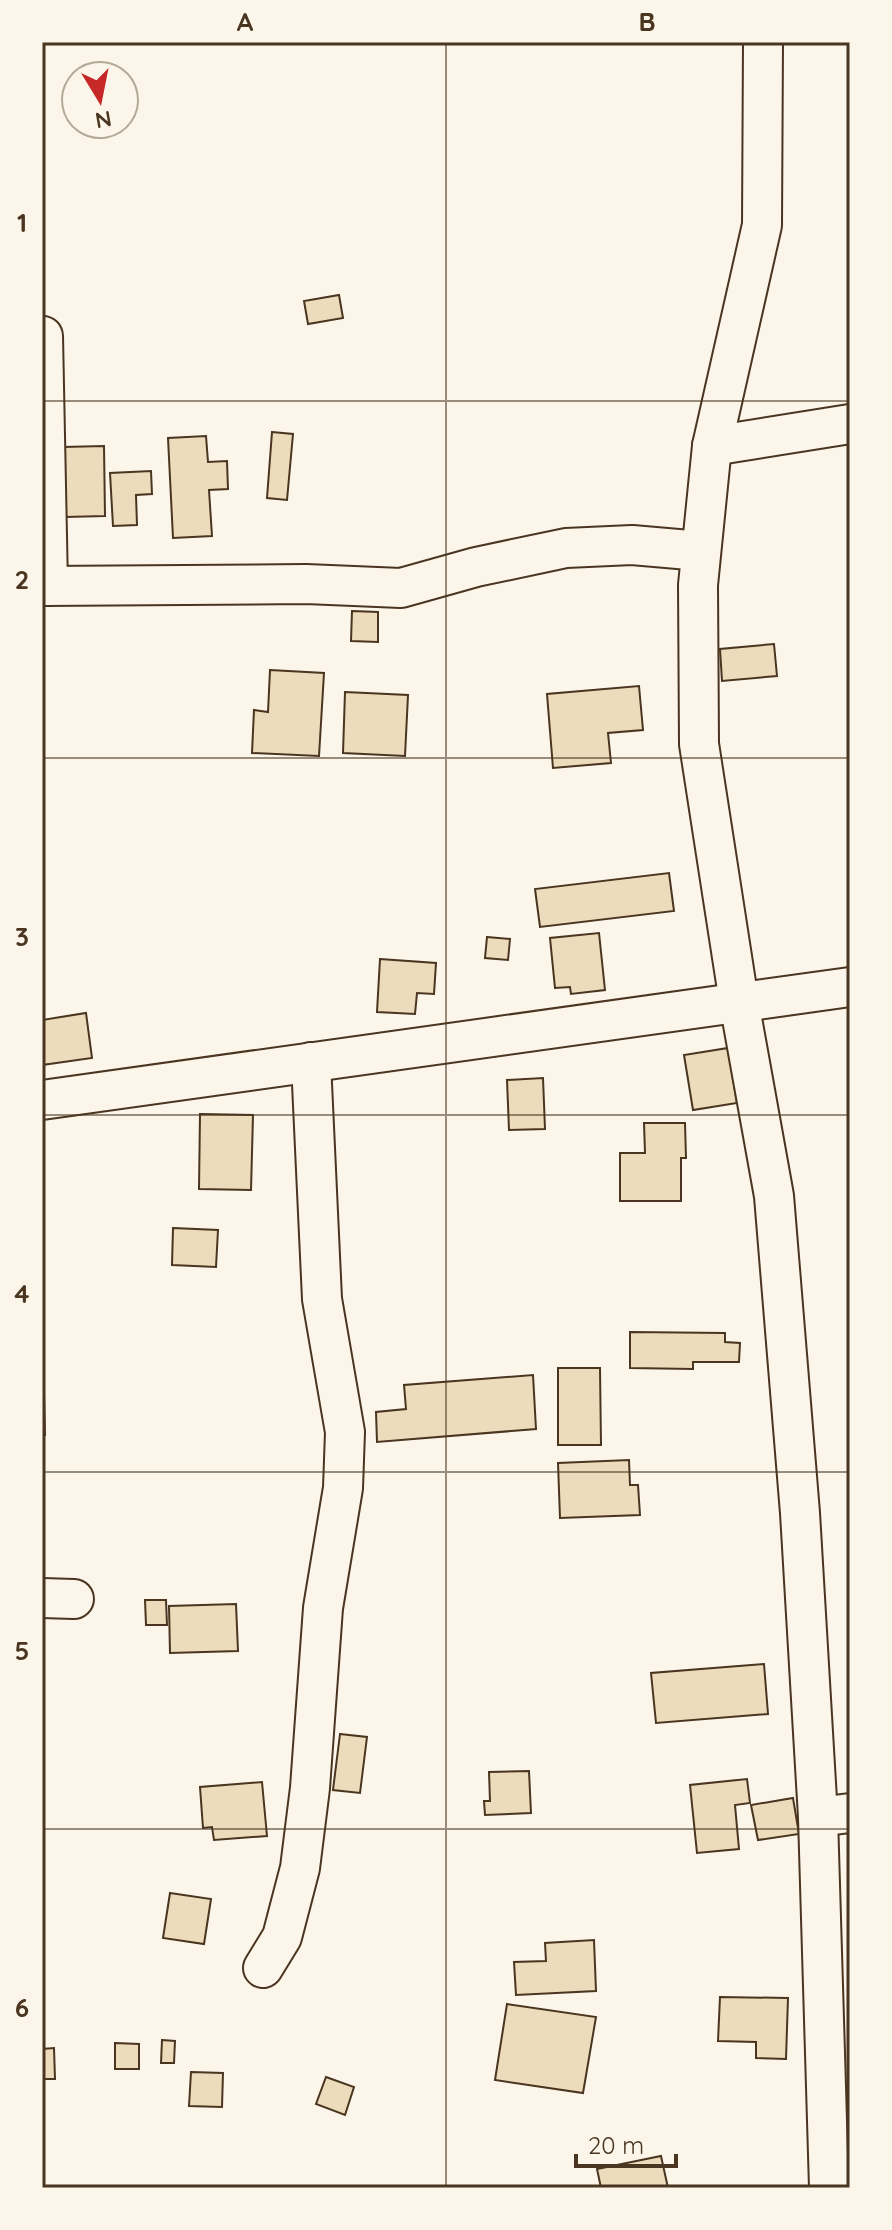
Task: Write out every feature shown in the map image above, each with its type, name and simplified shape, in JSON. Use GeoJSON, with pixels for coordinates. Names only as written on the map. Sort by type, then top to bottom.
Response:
{"type":"FeatureCollection","features":[{"type":"Feature","properties":{"kind":"street"},"geometry":{"type":"LineString","coordinates":[[763,42],[762,225],[712,446],[698,585],[699,744],[739,1002],[774,1196],[800,1513],[834,1815],[829,2188]]}},
{"type":"Feature","properties":{"kind":"street"},"geometry":{"type":"LineString","coordinates":[[43,336],[45,586],[306,584],[401,588],[476,567],[566,548],[632,545],[701,551]]}},
{"type":"Feature","properties":{"kind":"street"},"geometry":{"type":"LineString","coordinates":[[712,446],[850,424]]}},
{"type":"Feature","properties":{"kind":"street"},"geometry":{"type":"LineString","coordinates":[[42,1100],[850,987]]}},
{"type":"Feature","properties":{"kind":"street"},"geometry":{"type":"LineString","coordinates":[[263,1968],[282,1937],[300,1868],[310,1788],[323,1608],[343,1488],[345,1432],[322,1299],[311,1062]]}},
{"type":"Feature","properties":{"kind":"building"},"geometry":{"type":"Polygon","coordinates":[[[339,295],[343,318],[308,324],[304,301],[339,295]]]}},
{"type":"Feature","properties":{"kind":"building"},"geometry":{"type":"Polygon","coordinates":[[[272,432],[293,434],[287,500],[267,498],[272,432]]]}},
{"type":"Feature","properties":{"kind":"building"},"geometry":{"type":"Polygon","coordinates":[[[206,436],[208,462],[227,461],[228,489],[209,490],[212,536],[173,538],[168,438],[206,436]]]}},
{"type":"Feature","properties":{"kind":"building"},"geometry":{"type":"Polygon","coordinates":[[[104,446],[105,516],[65,517],[63,447],[104,446]]]}},
{"type":"Feature","properties":{"kind":"building"},"geometry":{"type":"Polygon","coordinates":[[[151,471],[152,494],[136,495],[137,525],[113,526],[110,473],[151,471]]]}},
{"type":"Feature","properties":{"kind":"building"},"geometry":{"type":"Polygon","coordinates":[[[352,611],[378,612],[378,642],[351,641],[352,611]]]}},
{"type":"Feature","properties":{"kind":"building"},"geometry":{"type":"Polygon","coordinates":[[[774,644],[777,676],[722,681],[720,649],[774,644]]]}},
{"type":"Feature","properties":{"kind":"building"},"geometry":{"type":"Polygon","coordinates":[[[270,670],[324,673],[319,756],[252,753],[254,710],[268,712],[270,670]]]}},
{"type":"Feature","properties":{"kind":"building"},"geometry":{"type":"Polygon","coordinates":[[[639,686],[643,730],[608,733],[611,763],[553,768],[547,694],[639,686]]]}},
{"type":"Feature","properties":{"kind":"building"},"geometry":{"type":"Polygon","coordinates":[[[345,692],[408,695],[405,756],[343,753],[345,692]]]}},
{"type":"Feature","properties":{"kind":"building"},"geometry":{"type":"Polygon","coordinates":[[[669,873],[674,911],[540,927],[535,889],[669,873]]]}},
{"type":"Feature","properties":{"kind":"building"},"geometry":{"type":"Polygon","coordinates":[[[599,933],[605,990],[571,994],[570,987],[555,988],[550,938],[599,933]]]}},
{"type":"Feature","properties":{"kind":"building"},"geometry":{"type":"Polygon","coordinates":[[[487,937],[510,939],[508,960],[485,958],[487,937]]]}},
{"type":"Feature","properties":{"kind":"building"},"geometry":{"type":"Polygon","coordinates":[[[380,959],[436,963],[434,994],[417,993],[415,1014],[377,1012],[380,959]]]}},
{"type":"Feature","properties":{"kind":"building"},"geometry":{"type":"Polygon","coordinates":[[[86,1013],[92,1058],[42,1065],[42,1020],[86,1013]]]}},
{"type":"Feature","properties":{"kind":"building"},"geometry":{"type":"Polygon","coordinates":[[[728,1048],[737,1103],[693,1110],[684,1055],[728,1048]]]}},
{"type":"Feature","properties":{"kind":"building"},"geometry":{"type":"Polygon","coordinates":[[[543,1078],[545,1129],[509,1130],[507,1080],[543,1078]]]}},
{"type":"Feature","properties":{"kind":"building"},"geometry":{"type":"Polygon","coordinates":[[[200,1114],[253,1115],[251,1190],[199,1189],[200,1114]]]}},
{"type":"Feature","properties":{"kind":"building"},"geometry":{"type":"Polygon","coordinates":[[[644,1123],[685,1123],[686,1158],[681,1158],[681,1201],[620,1201],[620,1153],[645,1153],[644,1123]]]}},
{"type":"Feature","properties":{"kind":"building"},"geometry":{"type":"Polygon","coordinates":[[[173,1228],[218,1230],[216,1267],[172,1265],[173,1228]]]}},
{"type":"Feature","properties":{"kind":"building"},"geometry":{"type":"Polygon","coordinates":[[[630,1332],[725,1333],[725,1342],[740,1343],[739,1362],[693,1362],[693,1369],[630,1368],[630,1332]]]}},
{"type":"Feature","properties":{"kind":"building"},"geometry":{"type":"Polygon","coordinates":[[[558,1368],[600,1368],[601,1445],[558,1445],[558,1368]]]}},
{"type":"Feature","properties":{"kind":"building"},"geometry":{"type":"Polygon","coordinates":[[[533,1375],[536,1429],[377,1442],[376,1412],[406,1409],[404,1385],[533,1375]]]}},
{"type":"Feature","properties":{"kind":"building"},"geometry":{"type":"Polygon","coordinates":[[[44,1394],[45,1435],[42,1435],[44,1394]]]}},
{"type":"Feature","properties":{"kind":"building"},"geometry":{"type":"Polygon","coordinates":[[[629,1460],[630,1485],[638,1485],[640,1515],[560,1518],[558,1463],[629,1460]]]}},
{"type":"Feature","properties":{"kind":"building"},"geometry":{"type":"Polygon","coordinates":[[[145,1600],[166,1600],[167,1625],[146,1625],[145,1600]]]}},
{"type":"Feature","properties":{"kind":"building"},"geometry":{"type":"Polygon","coordinates":[[[236,1604],[238,1651],[170,1653],[169,1606],[236,1604]]]}},
{"type":"Feature","properties":{"kind":"building"},"geometry":{"type":"Polygon","coordinates":[[[764,1664],[768,1714],[656,1723],[651,1673],[764,1664]]]}},
{"type":"Feature","properties":{"kind":"building"},"geometry":{"type":"Polygon","coordinates":[[[340,1734],[367,1737],[360,1793],[333,1790],[340,1734]]]}},
{"type":"Feature","properties":{"kind":"building"},"geometry":{"type":"Polygon","coordinates":[[[529,1771],[531,1813],[485,1815],[484,1801],[490,1801],[489,1772],[529,1771]]]}},
{"type":"Feature","properties":{"kind":"building"},"geometry":{"type":"Polygon","coordinates":[[[747,1779],[750,1803],[735,1805],[739,1849],[697,1853],[690,1785],[747,1779]]]}},
{"type":"Feature","properties":{"kind":"building"},"geometry":{"type":"Polygon","coordinates":[[[262,1782],[267,1836],[214,1840],[212,1827],[203,1828],[200,1787],[262,1782]]]}},
{"type":"Feature","properties":{"kind":"building"},"geometry":{"type":"Polygon","coordinates":[[[793,1798],[799,1834],[758,1840],[751,1805],[793,1798]]]}},
{"type":"Feature","properties":{"kind":"building"},"geometry":{"type":"Polygon","coordinates":[[[170,1893],[211,1899],[204,1944],[163,1938],[170,1893]]]}},
{"type":"Feature","properties":{"kind":"building"},"geometry":{"type":"Polygon","coordinates":[[[594,1940],[596,1991],[516,1995],[514,1962],[546,1961],[545,1943],[594,1940]]]}},
{"type":"Feature","properties":{"kind":"building"},"geometry":{"type":"Polygon","coordinates":[[[720,1997],[788,1998],[786,2059],[756,2058],[756,2042],[718,2041],[720,1997]]]}},
{"type":"Feature","properties":{"kind":"building"},"geometry":{"type":"Polygon","coordinates":[[[507,2004],[596,2017],[583,2093],[495,2080],[507,2004]]]}},
{"type":"Feature","properties":{"kind":"building"},"geometry":{"type":"Polygon","coordinates":[[[162,2040],[175,2041],[174,2063],[161,2063],[162,2040]]]}},
{"type":"Feature","properties":{"kind":"building"},"geometry":{"type":"Polygon","coordinates":[[[115,2043],[139,2044],[139,2069],[115,2069],[115,2043]]]}},
{"type":"Feature","properties":{"kind":"building"},"geometry":{"type":"Polygon","coordinates":[[[54,2048],[55,2079],[42,2079],[42,2049],[54,2048]]]}},
{"type":"Feature","properties":{"kind":"building"},"geometry":{"type":"Polygon","coordinates":[[[191,2072],[223,2073],[222,2107],[189,2106],[191,2072]]]}},
{"type":"Feature","properties":{"kind":"building"},"geometry":{"type":"Polygon","coordinates":[[[326,2077],[354,2087],[345,2115],[316,2104],[326,2077]]]}},
{"type":"Feature","properties":{"kind":"building"},"geometry":{"type":"Polygon","coordinates":[[[661,2156],[668,2188],[601,2188],[597,2169],[661,2156]]]}}]}
